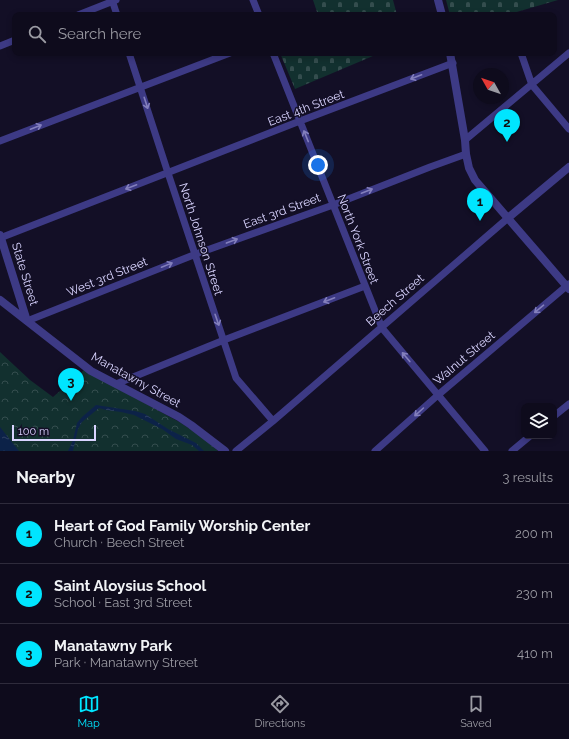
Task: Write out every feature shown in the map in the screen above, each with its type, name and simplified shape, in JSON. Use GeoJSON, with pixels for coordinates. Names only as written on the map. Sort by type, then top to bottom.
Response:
{"type":"FeatureCollection","features":[{"type":"Feature","properties":{"kind":"street"},"geometry":{"type":"LineString","coordinates":[[253,0],[258,12]]}},
{"type":"Feature","properties":{"kind":"street"},"geometry":{"type":"LineString","coordinates":[[438,0],[441,12]]}},
{"type":"Feature","properties":{"kind":"street"},"geometry":{"type":"LineString","coordinates":[[86,12],[113,1],[116,12]]}},
{"type":"Feature","properties":{"kind":"street"},"geometry":{"type":"LineString","coordinates":[[0,46],[12,41]]}},
{"type":"Feature","properties":{"kind":"street"},"geometry":{"type":"LineString","coordinates":[[465,140],[569,53]]}},
{"type":"Feature","properties":{"kind":"street","name":"North Johnson Street"},"geometry":{"type":"LineString","coordinates":[[130,56],[236,378],[273,421]]}},
{"type":"Feature","properties":{"kind":"street"},"geometry":{"type":"LineString","coordinates":[[0,141],[222,56]]}},
{"type":"Feature","properties":{"kind":"street","name":"North York Street"},"geometry":{"type":"LineString","coordinates":[[275,56],[382,328],[485,451]]}},
{"type":"Feature","properties":{"kind":"street"},"geometry":{"type":"LineString","coordinates":[[451,56],[465,140],[468,168],[475,180],[568,286]]}},
{"type":"Feature","properties":{"kind":"street"},"geometry":{"type":"LineString","coordinates":[[521,56],[532,85],[569,129]]}},
{"type":"Feature","properties":{"kind":"street","name":"East 4th Street"},"geometry":{"type":"LineString","coordinates":[[0,237],[453,63]]}},
{"type":"Feature","properties":{"kind":"street","name":"East 3rd Street"},"geometry":{"type":"LineString","coordinates":[[196,254],[333,205],[466,154]]}},
{"type":"Feature","properties":{"kind":"street","name":"Beech Street"},"geometry":{"type":"LineString","coordinates":[[236,451],[569,167]]}},
{"type":"Feature","properties":{"kind":"street","name":"State Street"},"geometry":{"type":"LineString","coordinates":[[0,237],[27,321]]}},
{"type":"Feature","properties":{"kind":"street","name":"West 3rd Street"},"geometry":{"type":"LineString","coordinates":[[27,321],[196,254]]}},
{"type":"Feature","properties":{"kind":"street"},"geometry":{"type":"LineString","coordinates":[[116,384],[224,340],[365,286]]}},
{"type":"Feature","properties":{"kind":"street","name":"Walnut Street"},"geometry":{"type":"LineString","coordinates":[[375,451],[438,395],[568,286]]}},
{"type":"Feature","properties":{"kind":"street","name":"Manatawny Street"},"geometry":{"type":"LineString","coordinates":[[0,300],[91,371],[178,417],[225,451]]}},
{"type":"Feature","properties":{"kind":"street"},"geometry":{"type":"LineString","coordinates":[[557,414],[569,404]]}},
{"type":"Feature","properties":{"kind":"street"},"geometry":{"type":"LineString","coordinates":[[512,451],[526,439]]}},
{"type":"Feature","properties":{"kind":"green space"},"geometry":{"type":"Polygon","coordinates":[[[313,0],[393,0],[396,12],[317,12],[313,0]]]}},
{"type":"Feature","properties":{"kind":"green space"},"geometry":{"type":"Polygon","coordinates":[[[446,0],[558,0],[516,12],[449,12],[446,0]]]}},
{"type":"Feature","properties":{"kind":"green space"},"geometry":{"type":"Polygon","coordinates":[[[281,56],[373,56],[295,89],[281,56]]]}},
{"type":"Feature","properties":{"kind":"green space"},"geometry":{"type":"Polygon","coordinates":[[[0,352],[30,380],[53,397],[84,370],[181,423],[202,437],[218,451],[0,451],[0,352]]]}},
{"type":"Feature","properties":{"kind":"water"},"geometry":{"type":"Polygon","coordinates":[[[96,405],[145,414],[168,429],[196,443],[204,451],[199,451],[192,445],[176,439],[162,429],[134,415],[99,408],[82,422],[78,429],[73,451],[68,451],[73,440],[77,423],[96,405]]]}},
{"type":"Feature","properties":{"kind":"water"},"geometry":{"type":"Polygon","coordinates":[[[0,427],[19,451],[0,451],[0,427]]]}},
{"type":"Feature","properties":{"kind":"place","name":"Saint Aloysius School"},"geometry":{"type":"Point","coordinates":[507,142]}},
{"type":"Feature","properties":{"kind":"place","name":"Heart of God Family Worship Center"},"geometry":{"type":"Point","coordinates":[480,221]}},
{"type":"Feature","properties":{"kind":"place","name":"Manatawny Park"},"geometry":{"type":"Point","coordinates":[71,401]}}]}
